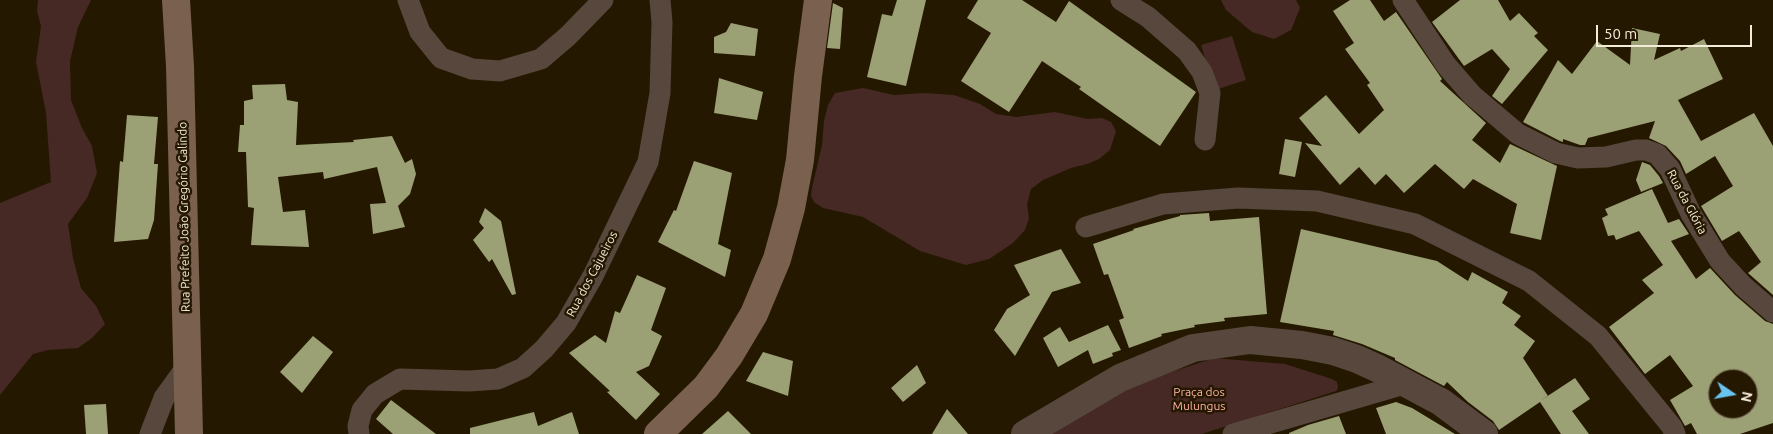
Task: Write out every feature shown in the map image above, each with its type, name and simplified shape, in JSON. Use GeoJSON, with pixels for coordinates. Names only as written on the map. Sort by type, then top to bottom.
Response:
{"type":"FeatureCollection","features":[{"type":"Feature","properties":{"kind":"main road","name":"Rua Prefeito João Gregório Galindo"},"geometry":{"type":"LineString","coordinates":[[176,0],[181,76],[189,434]]}},
{"type":"Feature","properties":{"kind":"main road"},"geometry":{"type":"LineString","coordinates":[[658,434],[706,387],[729,356],[754,314],[777,259],[791,208],[800,160],[808,76],[819,4]]}},
{"type":"Feature","properties":{"kind":"street"},"geometry":{"type":"LineString","coordinates":[[408,0],[420,32],[441,58],[472,69],[500,71],[541,59],[568,36],[603,0]]}},
{"type":"Feature","properties":{"kind":"street","name":"Rua dos Cajueiros"},"geometry":{"type":"LineString","coordinates":[[359,434],[358,426],[362,410],[375,394],[400,379],[498,380],[523,368],[544,349],[566,323],[593,276],[648,162],[660,93],[662,22],[660,0]]}},
{"type":"Feature","properties":{"kind":"street"},"geometry":{"type":"LineString","coordinates":[[1121,0],[1148,17],[1187,51],[1202,72],[1210,93],[1205,140]]}},
{"type":"Feature","properties":{"kind":"street","name":"Rua da Glória"},"geometry":{"type":"LineString","coordinates":[[1403,0],[1446,65],[1472,95],[1518,134],[1556,153],[1578,158],[1606,158],[1636,150],[1646,150],[1657,154],[1670,169],[1692,214],[1720,261],[1743,286],[1773,312]]}},
{"type":"Feature","properties":{"kind":"street"},"geometry":{"type":"LineString","coordinates":[[1086,227],[1162,204],[1238,198],[1317,201],[1415,224],[1529,281],[1598,336],[1672,427],[1675,434]]}},
{"type":"Feature","properties":{"kind":"street"},"geometry":{"type":"LineString","coordinates":[[1025,434],[1120,378],[1193,348],[1250,340],[1302,345],[1333,352],[1368,364],[1408,383],[1441,402],[1484,434]]}},
{"type":"Feature","properties":{"kind":"street"},"geometry":{"type":"LineString","coordinates":[[150,434],[164,398],[187,366]]}},
{"type":"Feature","properties":{"kind":"street"},"geometry":{"type":"LineString","coordinates":[[1233,434],[1408,383]]}},
{"type":"Feature","properties":{"kind":"green space"},"geometry":{"type":"Polygon","coordinates":[[[38,0],[91,0],[78,27],[70,61],[71,100],[82,128],[92,146],[97,173],[87,198],[68,224],[73,258],[81,288],[96,306],[105,324],[92,338],[78,348],[48,350],[33,354],[0,395],[0,203],[51,182],[46,113],[36,62],[41,26],[37,11],[38,0]]]}},
{"type":"Feature","properties":{"kind":"green space"},"geometry":{"type":"Polygon","coordinates":[[[1221,0],[1296,0],[1300,8],[1291,30],[1274,39],[1252,32],[1226,10],[1221,0]]]}},
{"type":"Feature","properties":{"kind":"green space"},"geometry":{"type":"Polygon","coordinates":[[[1232,36],[1246,80],[1215,90],[1201,45],[1232,36]]]}},
{"type":"Feature","properties":{"kind":"green space"},"geometry":{"type":"Polygon","coordinates":[[[863,88],[894,95],[924,93],[954,95],[980,104],[996,114],[1016,117],[1055,112],[1088,119],[1102,118],[1111,122],[1116,131],[1110,150],[1099,159],[1043,180],[1031,189],[1027,204],[1029,218],[1025,230],[1013,243],[989,259],[966,265],[920,251],[863,217],[823,208],[814,202],[811,196],[812,188],[822,145],[824,121],[828,105],[835,93],[863,88]]]}},
{"type":"Feature","properties":{"kind":"green space","name":"Praça dos Mulungus"},"geometry":{"type":"Polygon","coordinates":[[[1214,358],[1285,364],[1332,379],[1337,382],[1338,388],[1336,391],[1202,434],[1043,434],[1123,388],[1214,358]]]}},
{"type":"Feature","properties":{"kind":"building"},"geometry":{"type":"Polygon","coordinates":[[[897,0],[926,0],[906,86],[867,77],[882,14],[892,16],[897,0]]]}},
{"type":"Feature","properties":{"kind":"building"},"geometry":{"type":"Polygon","coordinates":[[[978,0],[1022,0],[1056,22],[1069,1],[1196,92],[1160,146],[1079,89],[1081,87],[1042,61],[1009,112],[961,81],[991,33],[967,18],[978,0]]]}},
{"type":"Feature","properties":{"kind":"building"},"geometry":{"type":"Polygon","coordinates":[[[1350,0],[1370,0],[1384,21],[1396,12],[1442,79],[1440,81],[1486,123],[1472,140],[1500,163],[1510,144],[1557,166],[1541,240],[1510,233],[1517,204],[1473,179],[1464,189],[1435,164],[1404,193],[1386,174],[1375,185],[1359,167],[1340,185],[1305,143],[1322,146],[1299,118],[1326,95],[1359,134],[1384,110],[1367,85],[1370,83],[1345,49],[1354,43],[1333,11],[1350,0]]]}},
{"type":"Feature","properties":{"kind":"building"},"geometry":{"type":"Polygon","coordinates":[[[1460,0],[1498,0],[1510,21],[1519,13],[1538,33],[1534,36],[1548,50],[1502,104],[1492,96],[1510,69],[1492,49],[1464,66],[1432,22],[1460,0]]]}},
{"type":"Feature","properties":{"kind":"building"},"geometry":{"type":"Polygon","coordinates":[[[833,3],[843,8],[840,49],[827,48],[833,3]]]}},
{"type":"Feature","properties":{"kind":"building"},"geometry":{"type":"Polygon","coordinates":[[[731,23],[758,29],[755,56],[714,53],[714,37],[726,32],[731,23]]]}},
{"type":"Feature","properties":{"kind":"building"},"geometry":{"type":"Polygon","coordinates":[[[1632,28],[1660,34],[1654,60],[1680,48],[1681,51],[1704,39],[1723,79],[1678,100],[1701,141],[1754,113],[1773,146],[1773,295],[1748,273],[1761,262],[1739,231],[1722,241],[1701,206],[1733,186],[1715,156],[1686,174],[1680,161],[1666,146],[1649,138],[1655,121],[1588,138],[1585,145],[1563,139],[1563,142],[1560,141],[1523,122],[1558,60],[1572,74],[1597,41],[1630,65],[1632,28]]]}},
{"type":"Feature","properties":{"kind":"building"},"geometry":{"type":"Polygon","coordinates":[[[719,78],[763,92],[757,120],[714,113],[719,78]]]}},
{"type":"Feature","properties":{"kind":"building"},"geometry":{"type":"Polygon","coordinates":[[[285,84],[287,100],[298,102],[296,145],[354,142],[353,140],[392,136],[405,163],[412,159],[416,174],[410,194],[398,206],[405,227],[373,234],[370,204],[386,203],[377,167],[324,179],[323,172],[278,177],[283,212],[305,210],[309,247],[251,245],[254,208],[248,207],[246,152],[238,152],[240,125],[244,125],[244,101],[253,99],[252,85],[285,84]]]}},
{"type":"Feature","properties":{"kind":"building"},"geometry":{"type":"Polygon","coordinates":[[[127,115],[158,117],[154,164],[158,164],[154,220],[148,239],[114,242],[120,161],[123,162],[127,115]]]}},
{"type":"Feature","properties":{"kind":"building"},"geometry":{"type":"Polygon","coordinates":[[[1285,139],[1302,142],[1295,177],[1279,174],[1285,139]]]}},
{"type":"Feature","properties":{"kind":"building"},"geometry":{"type":"Polygon","coordinates":[[[694,161],[732,173],[718,244],[731,250],[725,277],[658,242],[674,210],[676,211],[694,161]]]}},
{"type":"Feature","properties":{"kind":"building"},"geometry":{"type":"Polygon","coordinates":[[[1642,162],[1650,165],[1663,183],[1641,192],[1636,180],[1642,162]]]}},
{"type":"Feature","properties":{"kind":"building"},"geometry":{"type":"Polygon","coordinates":[[[1652,189],[1668,223],[1679,219],[1689,234],[1671,241],[1696,279],[1710,268],[1735,295],[1765,321],[1773,324],[1773,423],[1740,434],[1697,434],[1691,423],[1685,426],[1670,400],[1693,386],[1670,355],[1645,374],[1609,327],[1654,293],[1642,280],[1663,265],[1639,231],[1616,240],[1614,235],[1608,236],[1602,218],[1608,215],[1605,209],[1652,189]]]}},
{"type":"Feature","properties":{"kind":"building"},"geometry":{"type":"Polygon","coordinates":[[[485,208],[501,221],[516,294],[512,295],[492,259],[489,262],[473,240],[484,228],[479,222],[485,208]]]}},
{"type":"Feature","properties":{"kind":"building"},"geometry":{"type":"Polygon","coordinates":[[[1209,213],[1210,221],[1259,217],[1267,314],[1224,318],[1225,321],[1194,325],[1195,327],[1161,334],[1162,336],[1129,348],[1119,320],[1124,318],[1108,274],[1104,275],[1093,244],[1133,229],[1180,215],[1209,213]]]}},
{"type":"Feature","properties":{"kind":"building"},"geometry":{"type":"Polygon","coordinates":[[[1301,229],[1437,261],[1468,281],[1472,272],[1508,292],[1502,303],[1521,316],[1514,325],[1535,341],[1523,358],[1548,396],[1575,378],[1590,399],[1572,411],[1589,434],[1561,434],[1540,402],[1499,430],[1493,421],[1468,402],[1447,382],[1444,386],[1395,360],[1395,358],[1362,344],[1333,335],[1334,331],[1280,322],[1301,229]]]}},
{"type":"Feature","properties":{"kind":"building"},"geometry":{"type":"Polygon","coordinates":[[[1061,249],[1081,283],[1052,292],[1015,356],[994,330],[1007,309],[1030,295],[1014,265],[1061,249]]]}},
{"type":"Feature","properties":{"kind":"building"},"geometry":{"type":"Polygon","coordinates":[[[637,275],[666,288],[651,330],[662,336],[649,366],[636,372],[660,394],[636,420],[607,392],[610,391],[569,353],[595,335],[606,343],[615,311],[620,313],[637,275]]]}},
{"type":"Feature","properties":{"kind":"building"},"geometry":{"type":"Polygon","coordinates":[[[1108,325],[1121,350],[1112,353],[1113,356],[1093,364],[1088,350],[1058,367],[1043,338],[1060,327],[1069,342],[1108,325]]]}},
{"type":"Feature","properties":{"kind":"building"},"geometry":{"type":"Polygon","coordinates":[[[313,336],[333,352],[302,393],[280,372],[313,336]]]}},
{"type":"Feature","properties":{"kind":"building"},"geometry":{"type":"Polygon","coordinates":[[[763,352],[793,361],[788,396],[746,381],[763,352]]]}},
{"type":"Feature","properties":{"kind":"building"},"geometry":{"type":"Polygon","coordinates":[[[917,365],[926,383],[903,402],[891,388],[917,365]]]}},
{"type":"Feature","properties":{"kind":"building"},"geometry":{"type":"Polygon","coordinates":[[[391,400],[436,434],[393,434],[376,419],[391,400]]]}},
{"type":"Feature","properties":{"kind":"building"},"geometry":{"type":"Polygon","coordinates":[[[1396,402],[1412,408],[1455,434],[1386,434],[1376,408],[1396,402]]]}},
{"type":"Feature","properties":{"kind":"building"},"geometry":{"type":"Polygon","coordinates":[[[106,404],[108,434],[86,434],[84,405],[106,404]]]}},
{"type":"Feature","properties":{"kind":"building"},"geometry":{"type":"Polygon","coordinates":[[[947,409],[968,434],[932,434],[947,409]]]}},
{"type":"Feature","properties":{"kind":"building"},"geometry":{"type":"Polygon","coordinates":[[[728,411],[751,434],[702,434],[728,411]]]}},
{"type":"Feature","properties":{"kind":"building"},"geometry":{"type":"Polygon","coordinates":[[[534,412],[538,426],[572,412],[579,434],[470,434],[470,428],[534,412]]]}},
{"type":"Feature","properties":{"kind":"building"},"geometry":{"type":"Polygon","coordinates":[[[1339,416],[1346,434],[1289,434],[1308,425],[1339,416]]]}}]}
